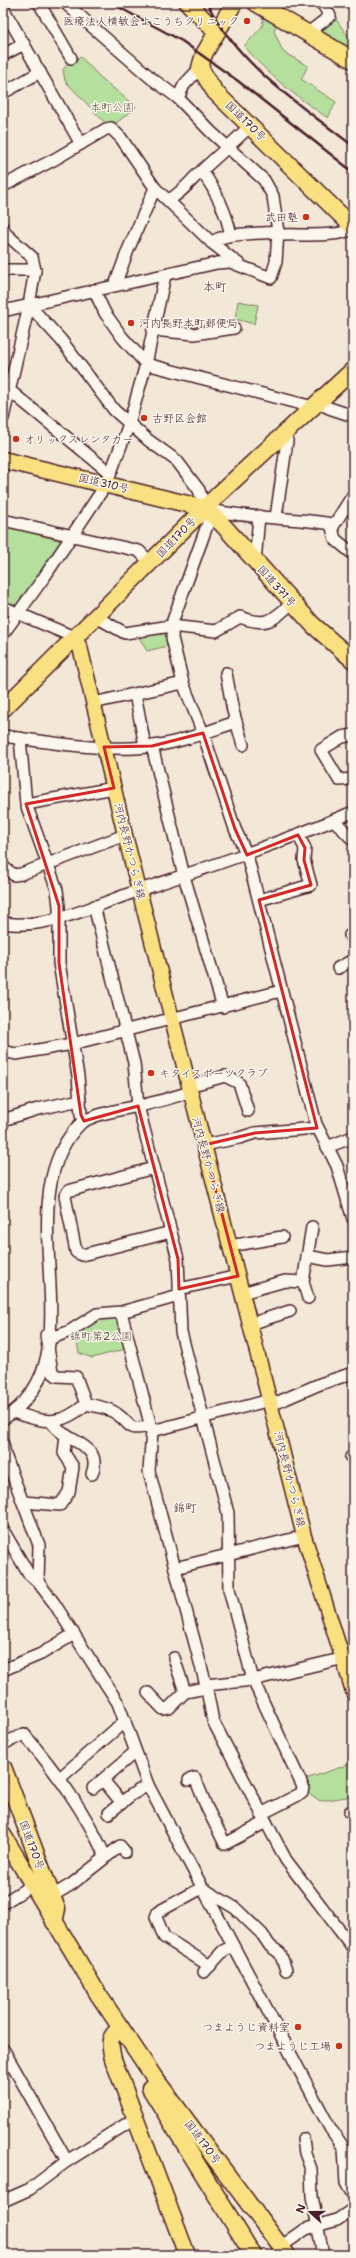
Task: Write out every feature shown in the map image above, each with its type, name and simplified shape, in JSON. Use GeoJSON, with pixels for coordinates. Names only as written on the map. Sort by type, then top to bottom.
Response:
{"type":"FeatureCollection","features":[{"type":"Feature","properties":{"kind":"highway"},"geometry":{"type":"LineString","coordinates":[[188,3],[216,32]]}},
{"type":"Feature","properties":{"kind":"highway"},"geometry":{"type":"LineString","coordinates":[[200,68],[201,59],[234,3]]}},
{"type":"Feature","properties":{"kind":"highway"},"geometry":{"type":"LineString","coordinates":[[256,3],[308,32],[353,60]]}},
{"type":"Feature","properties":{"kind":"highway","name":"国道170号"},"geometry":{"type":"LineString","coordinates":[[200,68],[215,92],[353,227]]}},
{"type":"Feature","properties":{"kind":"highway","name":"国道170号"},"geometry":{"type":"LineString","coordinates":[[3,709],[74,637],[151,563],[204,508],[220,488],[285,432],[353,370]]}},
{"type":"Feature","properties":{"kind":"highway","name":"国道310号"},"geometry":{"type":"LineString","coordinates":[[3,460],[108,478],[204,508]]}},
{"type":"Feature","properties":{"kind":"highway","name":"国道371号"},"geometry":{"type":"LineString","coordinates":[[204,508],[221,523],[254,562],[313,626],[353,660]]}},
{"type":"Feature","properties":{"kind":"highway","name":"国道170号"},"geometry":{"type":"LineString","coordinates":[[3,1767],[57,1910],[54,1922]]}},
{"type":"Feature","properties":{"kind":"highway","name":"国道170号"},"geometry":{"type":"LineString","coordinates":[[3,1835],[27,1888],[117,2031],[253,2255]]}},
{"type":"Feature","properties":{"kind":"highway","name":"国道170号"},"geometry":{"type":"LineString","coordinates":[[3,1857],[54,1922],[117,2031],[286,2249]]}},
{"type":"Feature","properties":{"kind":"highway"},"geometry":{"type":"LineString","coordinates":[[117,2031],[110,2043],[113,2059],[187,2255]]}},
{"type":"Feature","properties":{"kind":"main road","name":"河内長野かつらぎ線"},"geometry":{"type":"LineString","coordinates":[[74,637],[80,647],[125,836],[173,1018],[304,1536],[348,1656],[353,1691]]}},
{"type":"Feature","properties":{"kind":"street"},"geometry":{"type":"LineString","coordinates":[[39,3],[71,58]]}},
{"type":"Feature","properties":{"kind":"street"},"geometry":{"type":"LineString","coordinates":[[3,311],[217,263],[230,262],[271,278],[276,262],[278,232],[273,196],[264,180],[178,98],[152,78],[65,3]]}},
{"type":"Feature","properties":{"kind":"street"},"geometry":{"type":"LineString","coordinates":[[308,32],[330,16],[322,3]]}},
{"type":"Feature","properties":{"kind":"street"},"geometry":{"type":"LineString","coordinates":[[3,8],[81,144]]}},
{"type":"Feature","properties":{"kind":"street"},"geometry":{"type":"LineString","coordinates":[[3,55],[24,44]]}},
{"type":"Feature","properties":{"kind":"street"},"geometry":{"type":"LineString","coordinates":[[178,98],[184,85],[200,68]]}},
{"type":"Feature","properties":{"kind":"street"},"geometry":{"type":"LineString","coordinates":[[3,93],[40,72]]}},
{"type":"Feature","properties":{"kind":"street"},"geometry":{"type":"LineString","coordinates":[[169,200],[182,192],[250,126]]}},
{"type":"Feature","properties":{"kind":"street"},"geometry":{"type":"LineString","coordinates":[[3,186],[106,129],[111,128],[121,138],[155,188],[212,243],[241,266]]}},
{"type":"Feature","properties":{"kind":"street"},"geometry":{"type":"LineString","coordinates":[[202,171],[221,202],[227,216],[231,235]]}},
{"type":"Feature","properties":{"kind":"street"},"geometry":{"type":"LineString","coordinates":[[115,285],[128,250],[155,188]]}},
{"type":"Feature","properties":{"kind":"street"},"geometry":{"type":"LineString","coordinates":[[212,243],[215,239],[231,235],[278,232],[282,235],[314,234],[348,231],[353,227]]}},
{"type":"Feature","properties":{"kind":"street"},"geometry":{"type":"LineString","coordinates":[[3,228],[6,234],[32,257],[35,270],[29,306],[6,389],[3,418]]}},
{"type":"Feature","properties":{"kind":"street"},"geometry":{"type":"LineString","coordinates":[[3,270],[35,270]]}},
{"type":"Feature","properties":{"kind":"street"},"geometry":{"type":"LineString","coordinates":[[3,634],[71,536],[108,478],[129,424],[146,364],[165,275]]}},
{"type":"Feature","properties":{"kind":"street"},"geometry":{"type":"LineString","coordinates":[[94,290],[105,313],[146,364],[244,391],[315,404],[353,416]]}},
{"type":"Feature","properties":{"kind":"street"},"geometry":{"type":"LineString","coordinates":[[29,306],[61,340],[114,410],[129,424],[177,461],[199,490],[208,518],[208,523],[171,626],[172,638],[183,683],[203,733],[235,829],[247,855],[317,1128],[327,1147],[348,1178],[353,1219]]}},
{"type":"Feature","properties":{"kind":"street"},"geometry":{"type":"LineString","coordinates":[[153,330],[194,334],[234,328]]}},
{"type":"Feature","properties":{"kind":"street"},"geometry":{"type":"LineString","coordinates":[[6,389],[108,478]]}},
{"type":"Feature","properties":{"kind":"street"},"geometry":{"type":"LineString","coordinates":[[276,517],[287,441],[285,432]]}},
{"type":"Feature","properties":{"kind":"street"},"geometry":{"type":"LineString","coordinates":[[353,495],[332,524],[335,540],[353,554]]}},
{"type":"Feature","properties":{"kind":"street"},"geometry":{"type":"LineString","coordinates":[[204,508],[223,513],[276,517],[332,524]]}},
{"type":"Feature","properties":{"kind":"street"},"geometry":{"type":"LineString","coordinates":[[254,562],[259,516]]}},
{"type":"Feature","properties":{"kind":"street"},"geometry":{"type":"LineString","coordinates":[[3,520],[139,552],[151,563]]}},
{"type":"Feature","properties":{"kind":"street"},"geometry":{"type":"LineString","coordinates":[[96,616],[124,633],[171,626],[216,631],[221,630],[235,618],[240,617],[259,623],[276,617],[292,603]]}},
{"type":"Feature","properties":{"kind":"street"},"geometry":{"type":"LineString","coordinates":[[3,607],[74,637]]}},
{"type":"Feature","properties":{"kind":"street"},"geometry":{"type":"LineString","coordinates":[[226,673],[236,722],[243,745]]}},
{"type":"Feature","properties":{"kind":"street"},"geometry":{"type":"LineString","coordinates":[[93,703],[183,683]]}},
{"type":"Feature","properties":{"kind":"street"},"geometry":{"type":"LineString","coordinates":[[135,694],[184,876],[223,1007]]}},
{"type":"Feature","properties":{"kind":"street"},"geometry":{"type":"LineString","coordinates":[[3,736],[104,747],[149,746],[203,733],[236,722]]}},
{"type":"Feature","properties":{"kind":"street"},"geometry":{"type":"LineString","coordinates":[[353,735],[342,736],[321,750],[339,780],[353,779]]}},
{"type":"Feature","properties":{"kind":"street"},"geometry":{"type":"LineString","coordinates":[[20,738],[26,804],[46,864],[57,890],[59,918],[59,963],[84,1121]]}},
{"type":"Feature","properties":{"kind":"street"},"geometry":{"type":"LineString","coordinates":[[26,804],[114,788]]}},
{"type":"Feature","properties":{"kind":"street"},"geometry":{"type":"LineString","coordinates":[[3,923],[21,924],[59,918],[247,855],[353,812]]}},
{"type":"Feature","properties":{"kind":"street"},"geometry":{"type":"LineString","coordinates":[[334,820],[353,840]]}},
{"type":"Feature","properties":{"kind":"street"},"geometry":{"type":"LineString","coordinates":[[259,900],[311,885],[304,860],[305,848],[298,835]]}},
{"type":"Feature","properties":{"kind":"street"},"geometry":{"type":"LineString","coordinates":[[3,867],[14,875],[125,836]]}},
{"type":"Feature","properties":{"kind":"street"},"geometry":{"type":"LineString","coordinates":[[94,906],[134,1063],[138,1106],[178,1259],[181,1332],[228,1513],[229,1589],[253,1680],[303,1787],[302,1793],[225,1844],[206,1808],[195,1778],[189,1780]]}},
{"type":"Feature","properties":{"kind":"street"},"geometry":{"type":"LineString","coordinates":[[338,968],[353,960]]}},
{"type":"Feature","properties":{"kind":"street"},"geometry":{"type":"LineString","coordinates":[[3,1051],[16,1054],[72,1044],[173,1018],[223,1007],[281,991]]}},
{"type":"Feature","properties":{"kind":"street"},"geometry":{"type":"LineString","coordinates":[[50,1149],[67,1133],[84,1121],[107,1113],[138,1106],[225,1076],[239,1083],[248,1111]]}},
{"type":"Feature","properties":{"kind":"street"},"geometry":{"type":"LineString","coordinates":[[3,1120],[38,1109],[80,1100]]}},
{"type":"Feature","properties":{"kind":"street"},"geometry":{"type":"LineString","coordinates":[[204,1145],[240,1138],[255,1133],[317,1128]]}},
{"type":"Feature","properties":{"kind":"street"},"geometry":{"type":"LineString","coordinates":[[327,1147],[353,1138]]}},
{"type":"Feature","properties":{"kind":"street"},"geometry":{"type":"LineString","coordinates":[[154,1168],[68,1191],[65,1196],[76,1252],[82,1255],[171,1232]]}},
{"type":"Feature","properties":{"kind":"street"},"geometry":{"type":"LineString","coordinates":[[308,1298],[303,1282],[312,1227]]}},
{"type":"Feature","properties":{"kind":"street"},"geometry":{"type":"LineString","coordinates":[[230,1246],[282,1237]]}},
{"type":"Feature","properties":{"kind":"street"},"geometry":{"type":"LineString","coordinates":[[307,1256],[328,1260],[353,1257]]}},
{"type":"Feature","properties":{"kind":"street"},"geometry":{"type":"LineString","coordinates":[[47,1340],[70,1331],[90,1317],[121,1312],[238,1276]]}},
{"type":"Feature","properties":{"kind":"street"},"geometry":{"type":"LineString","coordinates":[[242,1293],[285,1281],[303,1282]]}},
{"type":"Feature","properties":{"kind":"street"},"geometry":{"type":"LineString","coordinates":[[38,1286],[52,1372],[57,1376],[76,1376],[86,1404]]}},
{"type":"Feature","properties":{"kind":"street"},"geometry":{"type":"LineString","coordinates":[[250,1324],[290,1311]]}},
{"type":"Feature","properties":{"kind":"street"},"geometry":{"type":"LineString","coordinates":[[121,1312],[151,1429],[149,1471],[216,1730],[286,1860],[353,1948]]}},
{"type":"Feature","properties":{"kind":"street"},"geometry":{"type":"LineString","coordinates":[[3,1419],[14,1412],[28,1397],[37,1377],[40,1348],[38,1323]]}},
{"type":"Feature","properties":{"kind":"street"},"geometry":{"type":"LineString","coordinates":[[86,1404],[117,1414],[129,1427],[136,1429],[151,1429],[203,1419],[270,1403],[353,1373]]}},
{"type":"Feature","properties":{"kind":"street"},"geometry":{"type":"LineString","coordinates":[[14,1412],[51,1422],[73,1416],[86,1404]]}},
{"type":"Feature","properties":{"kind":"street"},"geometry":{"type":"LineString","coordinates":[[51,1422],[56,1430],[87,1448],[93,1455],[96,1464],[92,1474]]}},
{"type":"Feature","properties":{"kind":"street"},"geometry":{"type":"LineString","coordinates":[[23,1502],[60,1505],[69,1492],[73,1467],[64,1453],[66,1435]]}},
{"type":"Feature","properties":{"kind":"street"},"geometry":{"type":"LineString","coordinates":[[3,1444],[5,1455],[39,1545],[38,1582]]}},
{"type":"Feature","properties":{"kind":"street"},"geometry":{"type":"LineString","coordinates":[[3,1530],[28,1574],[38,1582],[108,1686],[125,1721],[148,1785],[330,2128],[353,2160]]}},
{"type":"Feature","properties":{"kind":"street"},"geometry":{"type":"LineString","coordinates":[[174,1568],[304,1536]]}},
{"type":"Feature","properties":{"kind":"street"},"geometry":{"type":"LineString","coordinates":[[3,1670],[41,1654],[74,1634]]}},
{"type":"Feature","properties":{"kind":"street"},"geometry":{"type":"LineString","coordinates":[[148,1693],[163,1709],[169,1708],[185,1692],[206,1687],[253,1680],[348,1656]]}},
{"type":"Feature","properties":{"kind":"street"},"geometry":{"type":"LineString","coordinates":[[174,1658],[185,1692]]}},
{"type":"Feature","properties":{"kind":"street"},"geometry":{"type":"LineString","coordinates":[[60,1778],[125,1721]]}},
{"type":"Feature","properties":{"kind":"street"},"geometry":{"type":"LineString","coordinates":[[3,1744],[24,1734],[60,1778],[94,1832],[106,1856]]}},
{"type":"Feature","properties":{"kind":"street"},"geometry":{"type":"LineString","coordinates":[[93,1788],[135,1752]]}},
{"type":"Feature","properties":{"kind":"street"},"geometry":{"type":"LineString","coordinates":[[103,1780],[122,1803]]}},
{"type":"Feature","properties":{"kind":"street"},"geometry":{"type":"LineString","coordinates":[[109,1813],[148,1785]]}},
{"type":"Feature","properties":{"kind":"street"},"geometry":{"type":"LineString","coordinates":[[52,1896],[72,1884],[120,1846],[125,1852]]}},
{"type":"Feature","properties":{"kind":"street"},"geometry":{"type":"LineString","coordinates":[[3,1903],[27,1888]]}},
{"type":"Feature","properties":{"kind":"street"},"geometry":{"type":"LineString","coordinates":[[202,1888],[158,1912],[156,1918],[164,1937],[207,1969],[222,1951],[233,1946]]}},
{"type":"Feature","properties":{"kind":"street"},"geometry":{"type":"LineString","coordinates":[[202,1888],[235,1908],[262,1934],[270,1946],[280,1953],[286,1970]]}},
{"type":"Feature","properties":{"kind":"street"},"geometry":{"type":"LineString","coordinates":[[3,2049],[67,2161]]}},
{"type":"Feature","properties":{"kind":"street"},"geometry":{"type":"LineString","coordinates":[[3,2201],[30,2189],[67,2161],[136,2118]]}},
{"type":"Feature","properties":{"kind":"street"},"geometry":{"type":"LineString","coordinates":[[303,2139],[305,2153],[311,2169],[312,2196],[323,2255]]}},
{"type":"Feature","properties":{"kind":"street"},"geometry":{"type":"LineString","coordinates":[[344,2148],[346,2182],[353,2195]]}},
{"type":"Feature","properties":{"kind":"street"},"geometry":{"type":"LineString","coordinates":[[286,2249],[318,2224],[337,2220],[353,2209]]}},
{"type":"Feature","properties":{"kind":"highlighted area"},"geometry":{"type":"Polygon","coordinates":[[[203,733],[235,829],[247,855],[298,835],[305,848],[304,860],[311,885],[259,900],[317,1128],[255,1133],[204,1145],[238,1276],[179,1289],[178,1259],[138,1106],[84,1121],[81,1115],[59,963],[59,906],[26,804],[114,788],[104,747],[152,746],[203,733]]]}},
{"type":"Feature","properties":{"kind":"green space"},"geometry":{"type":"Polygon","coordinates":[[[264,14],[278,20],[274,31],[283,52],[308,66],[301,79],[336,102],[328,118],[304,102],[283,85],[253,57],[244,46],[262,27],[264,14]]]}},
{"type":"Feature","properties":{"kind":"green space"},"geometry":{"type":"Polygon","coordinates":[[[335,18],[353,43],[353,50],[319,30],[335,18]]]}},
{"type":"Feature","properties":{"kind":"green space","name":"本町公園"},"geometry":{"type":"Polygon","coordinates":[[[81,57],[100,77],[136,107],[115,124],[107,125],[65,81],[63,70],[68,63],[81,57]]]}},
{"type":"Feature","properties":{"kind":"green space"},"geometry":{"type":"Polygon","coordinates":[[[238,301],[258,305],[254,324],[235,319],[238,301]]]}},
{"type":"Feature","properties":{"kind":"green space"},"geometry":{"type":"Polygon","coordinates":[[[3,525],[62,541],[17,609],[3,604],[3,525]]]}},
{"type":"Feature","properties":{"kind":"green space"},"geometry":{"type":"Polygon","coordinates":[[[168,631],[171,645],[147,651],[140,639],[140,635],[168,631]]]}},
{"type":"Feature","properties":{"kind":"green space","name":"錦町第2公園"},"geometry":{"type":"Polygon","coordinates":[[[116,1316],[126,1349],[92,1358],[79,1353],[75,1333],[95,1317],[116,1316]]]}},
{"type":"Feature","properties":{"kind":"green space"},"geometry":{"type":"Polygon","coordinates":[[[353,1763],[353,1796],[320,1801],[306,1791],[303,1780],[353,1763]]]}},
{"type":"Feature","properties":{"kind":"railway"},"geometry":{"type":"LineString","coordinates":[[111,3],[182,41],[238,81],[353,172]]}},
{"type":"Feature","properties":{"kind":"railway"},"geometry":{"type":"LineString","coordinates":[[207,3],[220,26],[253,65],[292,99],[353,146]]}},
{"type":"Feature","properties":{"kind":"place","name":"医療法人横敏会よこうちクリニック"},"geometry":{"type":"Point","coordinates":[247,21]}},
{"type":"Feature","properties":{"kind":"place","name":"武田塾"},"geometry":{"type":"Point","coordinates":[306,217]}},
{"type":"Feature","properties":{"kind":"place","name":"河内長野本町郵便局"},"geometry":{"type":"Point","coordinates":[131,323]}},
{"type":"Feature","properties":{"kind":"place","name":"古野区会館"},"geometry":{"type":"Point","coordinates":[144,418]}},
{"type":"Feature","properties":{"kind":"place","name":"オリックスレンタカー"},"geometry":{"type":"Point","coordinates":[16,439]}},
{"type":"Feature","properties":{"kind":"place","name":"キタイスポーツクラブ"},"geometry":{"type":"Point","coordinates":[151,1073]}},
{"type":"Feature","properties":{"kind":"place","name":"つまようじ資料室"},"geometry":{"type":"Point","coordinates":[298,2027]}},
{"type":"Feature","properties":{"kind":"place","name":"つまようじ工場"},"geometry":{"type":"Point","coordinates":[339,2046]}},
{"type":"Feature","properties":{"kind":"district","name":"本町"},"geometry":{"type":"Point","coordinates":[215,287]}},
{"type":"Feature","properties":{"kind":"district","name":"錦町"},"geometry":{"type":"Point","coordinates":[185,1508]}}]}
